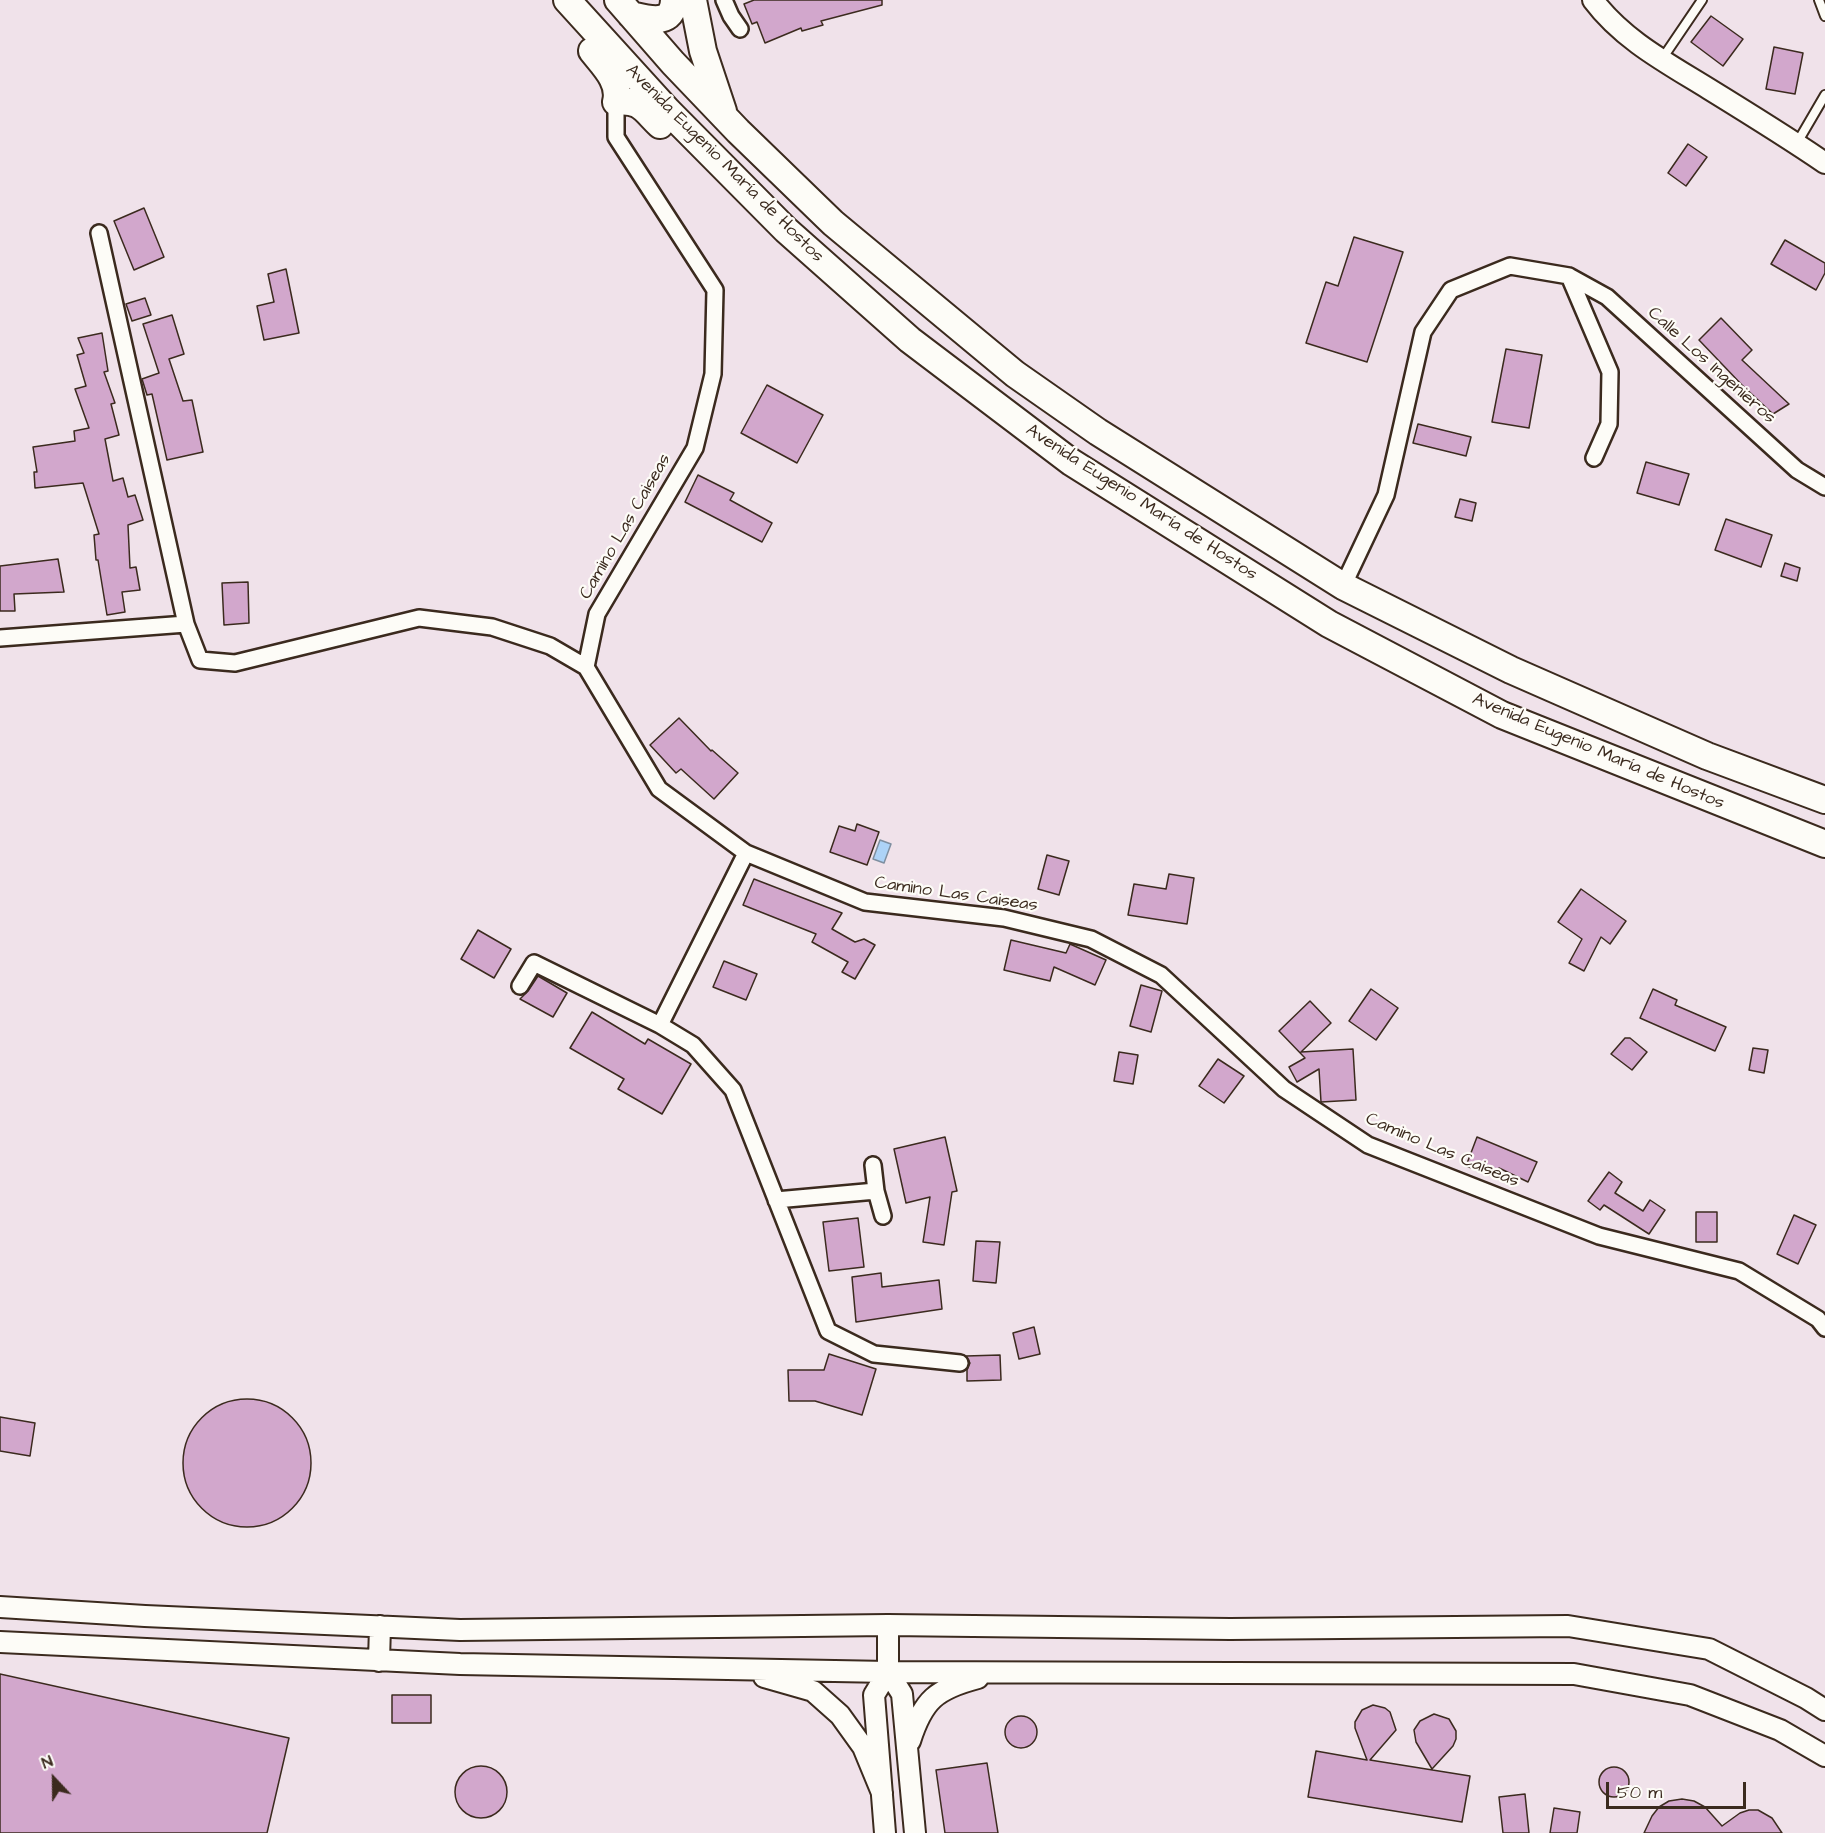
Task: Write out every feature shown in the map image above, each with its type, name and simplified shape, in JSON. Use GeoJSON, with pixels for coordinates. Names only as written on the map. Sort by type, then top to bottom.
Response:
{"type":"FeatureCollection","features":[{"type":"Feature","properties":{"kind":"highway"},"geometry":{"type":"LineString","coordinates":[[555,0],[567,21],[610,73],[619,93],[616,102],[639,103],[703,166],[732,177]]}},
{"type":"Feature","properties":{"kind":"highway","name":"Avenida Eugenio María de Hostos"},"geometry":{"type":"LineString","coordinates":[[567,0],[628,69],[786,230],[910,340],[1071,462],[1329,624],[1502,715],[1825,844]]}},
{"type":"Feature","properties":{"kind":"highway"},"geometry":{"type":"LineString","coordinates":[[624,7],[660,20],[674,7],[674,0]]}},
{"type":"Feature","properties":{"kind":"highway"},"geometry":{"type":"LineString","coordinates":[[693,0],[703,51],[725,117]]}},
{"type":"Feature","properties":{"kind":"highway","name":"Avenida Eugenio María de Hostos"},"geometry":{"type":"LineString","coordinates":[[624,7],[672,63],[833,222],[1015,374],[1098,432],[1343,586],[1511,670],[1707,756],[1825,800]]}},
{"type":"Feature","properties":{"kind":"street"},"geometry":{"type":"LineString","coordinates":[[724,0],[740,29]]}},
{"type":"Feature","properties":{"kind":"street"},"geometry":{"type":"LineString","coordinates":[[1593,0],[1605,16],[1640,46],[1825,163]]}},
{"type":"Feature","properties":{"kind":"street","name":"Camino Las Caiseas"},"geometry":{"type":"LineString","coordinates":[[616,102],[616,137],[715,290],[713,374],[695,448],[597,614],[586,667],[659,789],[746,853],[865,902],[1004,918],[1091,939],[1161,975],[1284,1089],[1368,1145],[1599,1236],[1739,1271],[1818,1319],[1825,1328]]}},
{"type":"Feature","properties":{"kind":"street"},"geometry":{"type":"LineString","coordinates":[[99,233],[186,624],[200,660],[235,663],[419,618],[492,627],[550,646],[586,667]]}},
{"type":"Feature","properties":{"kind":"street","name":"Calle Los Ingenieros"},"geometry":{"type":"LineString","coordinates":[[1343,586],[1386,495],[1423,332],[1451,290],[1510,266],[1569,276],[1607,297],[1797,470],[1825,487]]}},
{"type":"Feature","properties":{"kind":"street"},"geometry":{"type":"LineString","coordinates":[[1569,276],[1610,372],[1609,424],[1594,458]]}},
{"type":"Feature","properties":{"kind":"street"},"geometry":{"type":"LineString","coordinates":[[0,638],[186,624]]}},
{"type":"Feature","properties":{"kind":"street"},"geometry":{"type":"LineString","coordinates":[[660,1025],[746,853]]}},
{"type":"Feature","properties":{"kind":"street"},"geometry":{"type":"LineString","coordinates":[[520,986],[534,963],[660,1025],[693,1046],[733,1090],[828,1331],[874,1354],[960,1364]]}},
{"type":"Feature","properties":{"kind":"street"},"geometry":{"type":"LineString","coordinates":[[873,1165],[876,1191],[883,1216]]}},
{"type":"Feature","properties":{"kind":"street"},"geometry":{"type":"LineString","coordinates":[[776,1200],[876,1191]]}},
{"type":"Feature","properties":{"kind":"street"},"geometry":{"type":"LineString","coordinates":[[0,1607],[460,1630],[888,1625],[1230,1629],[1568,1626],[1709,1649],[1825,1710]]}},
{"type":"Feature","properties":{"kind":"street"},"geometry":{"type":"LineString","coordinates":[[888,1625],[888,1672],[902,1694],[915,1833]]}},
{"type":"Feature","properties":{"kind":"street"},"geometry":{"type":"LineString","coordinates":[[379,1661],[381,1626]]}},
{"type":"Feature","properties":{"kind":"street"},"geometry":{"type":"LineString","coordinates":[[0,1642],[471,1664],[888,1672],[1574,1674],[1690,1695],[1780,1730],[1825,1756]]}},
{"type":"Feature","properties":{"kind":"street"},"geometry":{"type":"LineString","coordinates":[[738,1669],[813,1691],[840,1715],[863,1747],[882,1793]]}},
{"type":"Feature","properties":{"kind":"street"},"geometry":{"type":"LineString","coordinates":[[885,1833],[873,1695],[888,1672]]}},
{"type":"Feature","properties":{"kind":"street"},"geometry":{"type":"LineString","coordinates":[[907,1752],[918,1717],[930,1700],[953,1685],[1004,1672]]}},
{"type":"Feature","properties":{"kind":"lane"},"geometry":{"type":"LineString","coordinates":[[1661,60],[1702,0]]}},
{"type":"Feature","properties":{"kind":"lane"},"geometry":{"type":"LineString","coordinates":[[1819,0],[1825,16]]}},
{"type":"Feature","properties":{"kind":"lane"},"geometry":{"type":"LineString","coordinates":[[1797,144],[1825,95]]}},
{"type":"Feature","properties":{"kind":"water"},"geometry":{"type":"Polygon","coordinates":[[[880,840],[891,844],[884,863],[873,859],[880,840]]]}},
{"type":"Feature","properties":{"kind":"building"},"geometry":{"type":"Polygon","coordinates":[[[754,0],[882,0],[882,5],[821,21],[823,25],[802,31],[801,28],[765,43],[757,22],[752,24],[744,4],[754,0]]]}},
{"type":"Feature","properties":{"kind":"building"},"geometry":{"type":"Polygon","coordinates":[[[1711,16],[1743,39],[1723,66],[1691,42],[1711,16]]]}},
{"type":"Feature","properties":{"kind":"building"},"geometry":{"type":"Polygon","coordinates":[[[1774,47],[1803,53],[1795,94],[1766,89],[1774,47]]]}},
{"type":"Feature","properties":{"kind":"building"},"geometry":{"type":"Polygon","coordinates":[[[1688,144],[1707,157],[1686,186],[1668,173],[1688,144]]]}},
{"type":"Feature","properties":{"kind":"building"},"geometry":{"type":"Polygon","coordinates":[[[144,208],[164,257],[134,270],[114,221],[144,208]]]}},
{"type":"Feature","properties":{"kind":"building"},"geometry":{"type":"Polygon","coordinates":[[[1354,237],[1403,252],[1367,362],[1306,343],[1326,282],[1338,286],[1354,237]]]}},
{"type":"Feature","properties":{"kind":"building"},"geometry":{"type":"Polygon","coordinates":[[[1785,240],[1825,263],[1825,273],[1816,290],[1771,264],[1785,240]]]}},
{"type":"Feature","properties":{"kind":"building"},"geometry":{"type":"Polygon","coordinates":[[[286,269],[299,333],[264,340],[257,306],[274,302],[268,274],[286,269]]]}},
{"type":"Feature","properties":{"kind":"building"},"geometry":{"type":"Polygon","coordinates":[[[145,298],[151,315],[132,321],[126,304],[145,298]]]}},
{"type":"Feature","properties":{"kind":"building"},"geometry":{"type":"Polygon","coordinates":[[[172,315],[184,354],[169,359],[183,401],[192,400],[203,452],[167,460],[152,394],[147,395],[142,379],[159,373],[143,324],[172,315]]]}},
{"type":"Feature","properties":{"kind":"building"},"geometry":{"type":"Polygon","coordinates":[[[1721,318],[1752,350],[1742,360],[1789,404],[1773,414],[1699,340],[1721,318]]]}},
{"type":"Feature","properties":{"kind":"building"},"geometry":{"type":"Polygon","coordinates":[[[102,333],[108,371],[104,372],[115,403],[111,404],[119,435],[105,439],[113,481],[123,478],[128,497],[135,495],[143,520],[128,525],[130,568],[136,567],[140,590],[122,592],[125,612],[107,615],[98,560],[96,560],[94,535],[99,534],[83,483],[35,488],[34,472],[37,472],[33,447],[75,441],[74,431],[89,428],[75,389],[86,386],[77,355],[84,353],[78,338],[102,333]]]}},
{"type":"Feature","properties":{"kind":"building"},"geometry":{"type":"Polygon","coordinates":[[[1506,349],[1542,355],[1529,428],[1492,422],[1506,349]]]}},
{"type":"Feature","properties":{"kind":"building"},"geometry":{"type":"Polygon","coordinates":[[[767,385],[823,415],[797,463],[741,433],[767,385]]]}},
{"type":"Feature","properties":{"kind":"building"},"geometry":{"type":"Polygon","coordinates":[[[1418,424],[1471,437],[1466,456],[1413,443],[1418,424]]]}},
{"type":"Feature","properties":{"kind":"building"},"geometry":{"type":"Polygon","coordinates":[[[1646,462],[1689,474],[1679,505],[1637,493],[1646,462]]]}},
{"type":"Feature","properties":{"kind":"building"},"geometry":{"type":"Polygon","coordinates":[[[698,475],[734,493],[730,500],[772,523],[762,542],[685,502],[698,475]]]}},
{"type":"Feature","properties":{"kind":"building"},"geometry":{"type":"Polygon","coordinates":[[[1460,499],[1476,503],[1472,521],[1455,517],[1460,499]]]}},
{"type":"Feature","properties":{"kind":"building"},"geometry":{"type":"Polygon","coordinates":[[[1726,519],[1772,535],[1761,567],[1715,550],[1726,519]]]}},
{"type":"Feature","properties":{"kind":"building"},"geometry":{"type":"Polygon","coordinates":[[[58,559],[64,592],[14,594],[15,611],[0,611],[0,566],[58,559]]]}},
{"type":"Feature","properties":{"kind":"building"},"geometry":{"type":"Polygon","coordinates":[[[1785,563],[1800,568],[1797,581],[1781,576],[1785,563]]]}},
{"type":"Feature","properties":{"kind":"building"},"geometry":{"type":"Polygon","coordinates":[[[248,582],[249,623],[224,625],[222,583],[248,582]]]}},
{"type":"Feature","properties":{"kind":"building"},"geometry":{"type":"Polygon","coordinates":[[[679,718],[711,751],[738,773],[714,799],[681,769],[676,773],[650,745],[679,718]]]}},
{"type":"Feature","properties":{"kind":"building"},"geometry":{"type":"Polygon","coordinates":[[[857,824],[879,832],[867,865],[830,852],[839,826],[855,831],[857,824]]]}},
{"type":"Feature","properties":{"kind":"building"},"geometry":{"type":"Polygon","coordinates":[[[1047,855],[1069,861],[1059,895],[1038,889],[1047,855]]]}},
{"type":"Feature","properties":{"kind":"building"},"geometry":{"type":"Polygon","coordinates":[[[1169,874],[1194,878],[1187,924],[1128,915],[1134,884],[1166,889],[1169,874]]]}},
{"type":"Feature","properties":{"kind":"building"},"geometry":{"type":"Polygon","coordinates":[[[754,879],[842,913],[832,929],[855,942],[864,939],[875,945],[855,979],[842,972],[848,962],[812,942],[816,934],[743,905],[754,879]]]}},
{"type":"Feature","properties":{"kind":"building"},"geometry":{"type":"Polygon","coordinates":[[[1581,889],[1626,921],[1610,944],[1601,937],[1584,971],[1569,963],[1582,939],[1558,922],[1581,889]]]}},
{"type":"Feature","properties":{"kind":"building"},"geometry":{"type":"Polygon","coordinates":[[[478,930],[511,949],[494,978],[461,959],[478,930]]]}},
{"type":"Feature","properties":{"kind":"building"},"geometry":{"type":"Polygon","coordinates":[[[1011,940],[1066,953],[1070,944],[1106,960],[1095,985],[1054,967],[1050,981],[1004,970],[1011,940]]]}},
{"type":"Feature","properties":{"kind":"building"},"geometry":{"type":"Polygon","coordinates":[[[724,961],[757,974],[746,1000],[713,987],[724,961]]]}},
{"type":"Feature","properties":{"kind":"building"},"geometry":{"type":"Polygon","coordinates":[[[538,976],[567,993],[553,1017],[520,999],[538,976]]]}},
{"type":"Feature","properties":{"kind":"building"},"geometry":{"type":"Polygon","coordinates":[[[1141,985],[1162,991],[1151,1032],[1130,1026],[1141,985]]]}},
{"type":"Feature","properties":{"kind":"building"},"geometry":{"type":"Polygon","coordinates":[[[1371,989],[1398,1008],[1376,1040],[1349,1021],[1371,989]]]}},
{"type":"Feature","properties":{"kind":"building"},"geometry":{"type":"Polygon","coordinates":[[[1653,989],[1677,1000],[1675,1005],[1726,1027],[1715,1051],[1640,1018],[1653,989]]]}},
{"type":"Feature","properties":{"kind":"building"},"geometry":{"type":"Polygon","coordinates":[[[1310,1001],[1331,1023],[1301,1052],[1353,1049],[1356,1100],[1321,1102],[1319,1069],[1297,1082],[1289,1067],[1305,1058],[1279,1031],[1310,1001]]]}},
{"type":"Feature","properties":{"kind":"building"},"geometry":{"type":"Polygon","coordinates":[[[592,1012],[645,1044],[648,1039],[691,1064],[662,1114],[618,1089],[624,1079],[570,1048],[592,1012]]]}},
{"type":"Feature","properties":{"kind":"building"},"geometry":{"type":"Polygon","coordinates":[[[1625,1038],[1630,1038],[1647,1052],[1632,1070],[1611,1054],[1625,1038]]]}},
{"type":"Feature","properties":{"kind":"building"},"geometry":{"type":"Polygon","coordinates":[[[1753,1048],[1768,1050],[1764,1073],[1749,1070],[1753,1048]]]}},
{"type":"Feature","properties":{"kind":"building"},"geometry":{"type":"Polygon","coordinates":[[[1119,1052],[1138,1055],[1133,1084],[1114,1081],[1119,1052]]]}},
{"type":"Feature","properties":{"kind":"building"},"geometry":{"type":"Polygon","coordinates":[[[1218,1059],[1244,1076],[1224,1103],[1199,1086],[1218,1059]]]}},
{"type":"Feature","properties":{"kind":"building"},"geometry":{"type":"Polygon","coordinates":[[[945,1137],[957,1191],[952,1192],[944,1245],[923,1242],[930,1197],[906,1203],[894,1149],[945,1137]]]}},
{"type":"Feature","properties":{"kind":"building"},"geometry":{"type":"Polygon","coordinates":[[[1477,1137],[1537,1162],[1528,1182],[1499,1168],[1496,1177],[1466,1166],[1477,1137]]]}},
{"type":"Feature","properties":{"kind":"building"},"geometry":{"type":"Polygon","coordinates":[[[1609,1172],[1622,1182],[1615,1193],[1643,1211],[1650,1200],[1665,1210],[1649,1234],[1604,1205],[1600,1210],[1588,1201],[1609,1172]]]}},
{"type":"Feature","properties":{"kind":"building"},"geometry":{"type":"Polygon","coordinates":[[[1696,1212],[1717,1212],[1717,1242],[1696,1242],[1696,1212]]]}},
{"type":"Feature","properties":{"kind":"building"},"geometry":{"type":"Polygon","coordinates":[[[1794,1215],[1816,1225],[1798,1264],[1777,1254],[1794,1215]]]}},
{"type":"Feature","properties":{"kind":"building"},"geometry":{"type":"Polygon","coordinates":[[[858,1218],[864,1267],[829,1271],[823,1222],[858,1218]]]}},
{"type":"Feature","properties":{"kind":"building"},"geometry":{"type":"Polygon","coordinates":[[[976,1241],[1000,1242],[996,1283],[973,1281],[976,1241]]]}},
{"type":"Feature","properties":{"kind":"building"},"geometry":{"type":"Polygon","coordinates":[[[881,1273],[882,1287],[939,1280],[942,1309],[856,1322],[852,1277],[881,1273]]]}},
{"type":"Feature","properties":{"kind":"building"},"geometry":{"type":"Polygon","coordinates":[[[1034,1327],[1040,1354],[1019,1359],[1013,1333],[1034,1327]]]}},
{"type":"Feature","properties":{"kind":"building"},"geometry":{"type":"Polygon","coordinates":[[[829,1354],[876,1369],[862,1415],[815,1401],[789,1401],[788,1370],[824,1370],[829,1354]]]}},
{"type":"Feature","properties":{"kind":"building"},"geometry":{"type":"Polygon","coordinates":[[[1000,1355],[1001,1380],[967,1381],[967,1370],[970,1363],[966,1356],[1000,1355]]]}},
{"type":"Feature","properties":{"kind":"building"},"geometry":{"type":"Polygon","coordinates":[[[247,1399],[271,1404],[292,1418],[306,1439],[311,1463],[306,1487],[292,1508],[271,1522],[247,1527],[223,1522],[202,1508],[188,1487],[183,1463],[188,1439],[202,1418],[223,1404],[247,1399]]]}},
{"type":"Feature","properties":{"kind":"building"},"geometry":{"type":"Polygon","coordinates":[[[0,1417],[35,1423],[30,1456],[0,1451],[0,1417]]]}},
{"type":"Feature","properties":{"kind":"building"},"geometry":{"type":"Polygon","coordinates":[[[0,1674],[289,1738],[267,1833],[0,1833],[0,1674]]]}},
{"type":"Feature","properties":{"kind":"building"},"geometry":{"type":"Polygon","coordinates":[[[392,1695],[431,1695],[431,1723],[392,1723],[392,1695]]]}},
{"type":"Feature","properties":{"kind":"building"},"geometry":{"type":"Polygon","coordinates":[[[1373,1705],[1390,1712],[1396,1730],[1370,1760],[1470,1776],[1462,1822],[1308,1797],[1316,1751],[1367,1760],[1355,1728],[1355,1722],[1362,1710],[1373,1705]]]}},
{"type":"Feature","properties":{"kind":"building"},"geometry":{"type":"Polygon","coordinates":[[[1434,1714],[1449,1719],[1456,1731],[1456,1739],[1453,1746],[1432,1769],[1416,1742],[1414,1730],[1420,1721],[1434,1714]]]}},
{"type":"Feature","properties":{"kind":"building"},"geometry":{"type":"Polygon","coordinates":[[[1021,1716],[1033,1720],[1037,1732],[1033,1744],[1021,1748],[1009,1744],[1005,1732],[1009,1720],[1021,1716]]]}},
{"type":"Feature","properties":{"kind":"building"},"geometry":{"type":"Polygon","coordinates":[[[987,1763],[998,1833],[945,1833],[936,1770],[987,1763]]]}},
{"type":"Feature","properties":{"kind":"building"},"geometry":{"type":"Polygon","coordinates":[[[476,1766],[486,1766],[500,1773],[507,1792],[500,1811],[486,1818],[476,1818],[466,1814],[459,1807],[455,1797],[455,1787],[459,1777],[466,1770],[476,1766]]]}},
{"type":"Feature","properties":{"kind":"building"},"geometry":{"type":"Polygon","coordinates":[[[1614,1767],[1625,1771],[1629,1782],[1625,1793],[1614,1797],[1603,1793],[1599,1782],[1603,1771],[1614,1767]]]}},
{"type":"Feature","properties":{"kind":"building"},"geometry":{"type":"Polygon","coordinates":[[[1525,1794],[1529,1833],[1503,1833],[1499,1797],[1525,1794]]]}},
{"type":"Feature","properties":{"kind":"building"},"geometry":{"type":"Polygon","coordinates":[[[1682,1799],[1694,1801],[1705,1807],[1722,1826],[1740,1813],[1758,1810],[1772,1818],[1782,1833],[1644,1833],[1659,1807],[1669,1801],[1682,1799]]]}},
{"type":"Feature","properties":{"kind":"building"},"geometry":{"type":"Polygon","coordinates":[[[1554,1808],[1580,1812],[1577,1833],[1550,1833],[1554,1808]]]}}]}
